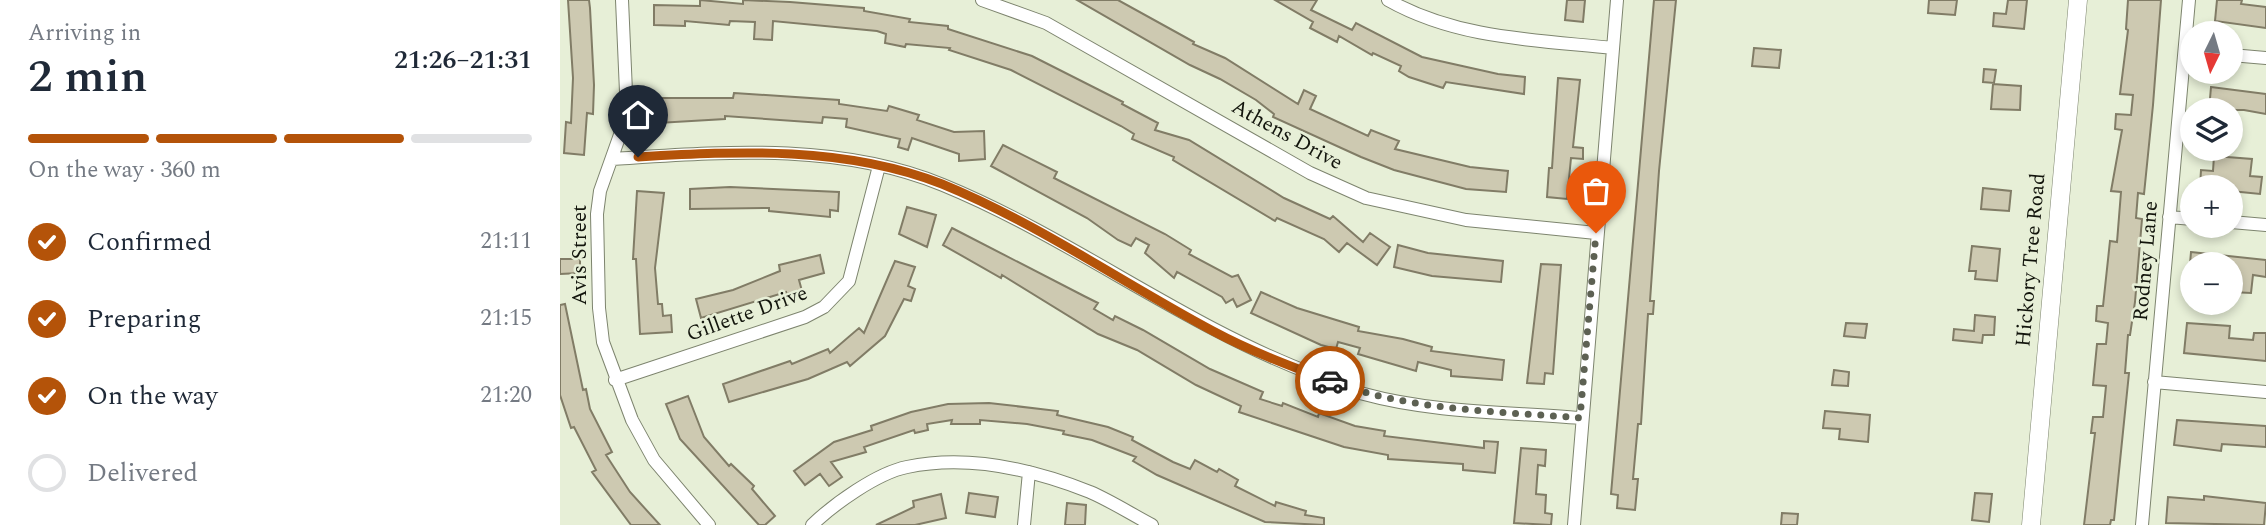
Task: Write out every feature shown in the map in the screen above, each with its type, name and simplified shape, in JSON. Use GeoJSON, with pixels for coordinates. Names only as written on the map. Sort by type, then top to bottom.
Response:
{"type":"FeatureCollection","features":[{"type":"Feature","properties":{"kind":"street","name":"Avis Street"},"geometry":{"type":"LineString","coordinates":[[622,0],[627,115],[600,191],[597,214],[599,308],[603,342],[615,380],[654,460],[709,525]]}},
{"type":"Feature","properties":{"kind":"street","name":"Athens Drive"},"geometry":{"type":"LineString","coordinates":[[982,0],[1046,23],[1310,173],[1366,198],[1466,220],[1596,233]]}},
{"type":"Feature","properties":{"kind":"street"},"geometry":{"type":"LineString","coordinates":[[1388,0],[1408,11],[1454,27],[1497,37],[1613,48]]}},
{"type":"Feature","properties":{"kind":"street"},"geometry":{"type":"LineString","coordinates":[[1574,525],[1580,418],[1617,0]]}},
{"type":"Feature","properties":{"kind":"street","name":"Hickory Tree Road"},"geometry":{"type":"LineString","coordinates":[[2031,525],[2078,0]]}},
{"type":"Feature","properties":{"kind":"street","name":"Rodney Lane"},"geometry":{"type":"LineString","coordinates":[[2189,0],[2189,21]]}},
{"type":"Feature","properties":{"kind":"street"},"geometry":{"type":"LineString","coordinates":[[2244,56],[2266,58]]}},
{"type":"Feature","properties":{"kind":"street","name":"Rodney Lane"},"geometry":{"type":"LineString","coordinates":[[2142,525],[2169,217],[2185,84]]}},
{"type":"Feature","properties":{"kind":"street"},"geometry":{"type":"LineString","coordinates":[[612,159],[742,151],[824,156],[879,166],[941,184],[1005,214],[1213,331],[1263,356],[1364,394],[1431,405],[1580,418]]}},
{"type":"Feature","properties":{"kind":"street","name":"Gillette Drive"},"geometry":{"type":"LineString","coordinates":[[615,380],[805,317],[824,307],[849,281],[879,166]]}},
{"type":"Feature","properties":{"kind":"street"},"geometry":{"type":"LineString","coordinates":[[2169,217],[2180,218]]}},
{"type":"Feature","properties":{"kind":"street"},"geometry":{"type":"LineString","coordinates":[[2243,223],[2266,225]]}},
{"type":"Feature","properties":{"kind":"street"},"geometry":{"type":"LineString","coordinates":[[2154,382],[2266,392]]}},
{"type":"Feature","properties":{"kind":"street"},"geometry":{"type":"LineString","coordinates":[[812,525],[828,510],[865,486],[905,467],[990,462],[1091,493],[1152,525]]}},
{"type":"Feature","properties":{"kind":"street"},"geometry":{"type":"LineString","coordinates":[[1024,525],[1029,472]]}},
{"type":"Feature","properties":{"kind":"building"},"geometry":{"type":"Polygon","coordinates":[[[568,0],[589,0],[590,8],[593,114],[587,113],[584,155],[564,153],[566,122],[571,123],[573,78],[568,0]]]}},
{"type":"Feature","properties":{"kind":"building"},"geometry":{"type":"Polygon","coordinates":[[[700,0],[743,4],[743,0],[790,2],[864,8],[864,11],[910,19],[909,22],[948,26],[948,29],[1032,56],[1123,102],[1122,104],[1158,123],[1155,130],[1189,140],[1284,198],[1330,219],[1333,216],[1363,242],[1370,233],[1390,247],[1377,265],[1347,243],[1339,252],[1324,239],[1277,218],[1275,221],[1173,160],[1174,157],[1132,139],[1134,134],[1121,126],[1011,70],[949,50],[950,48],[906,44],[905,47],[885,43],[886,34],[877,31],[773,21],[772,40],[754,39],[755,22],[730,21],[729,25],[685,21],[685,26],[654,25],[654,5],[700,6],[700,0]]]}},
{"type":"Feature","properties":{"kind":"building"},"geometry":{"type":"Polygon","coordinates":[[[1077,0],[1118,0],[1194,42],[1193,44],[1225,58],[1298,104],[1304,90],[1316,96],[1310,109],[1368,136],[1371,130],[1399,141],[1395,149],[1470,167],[1508,171],[1506,192],[1466,189],[1394,170],[1361,157],[1273,117],[1274,114],[1256,100],[1077,0]]]}},
{"type":"Feature","properties":{"kind":"building"},"geometry":{"type":"Polygon","coordinates":[[[1275,0],[1317,0],[1311,10],[1352,30],[1356,23],[1422,57],[1498,74],[1525,77],[1524,94],[1446,82],[1443,88],[1409,77],[1399,71],[1401,66],[1373,53],[1372,55],[1339,36],[1337,42],[1310,28],[1313,22],[1275,0]]]}},
{"type":"Feature","properties":{"kind":"building"},"geometry":{"type":"Polygon","coordinates":[[[1567,0],[1585,0],[1583,22],[1565,20],[1567,0]]]}},
{"type":"Feature","properties":{"kind":"building"},"geometry":{"type":"Polygon","coordinates":[[[1654,0],[1676,0],[1659,171],[1650,301],[1654,301],[1653,314],[1648,314],[1641,424],[1638,424],[1633,479],[1638,479],[1635,510],[1617,508],[1618,495],[1611,494],[1654,0]]]}},
{"type":"Feature","properties":{"kind":"building"},"geometry":{"type":"Polygon","coordinates":[[[1929,0],[1957,0],[1955,15],[1928,13],[1929,0]]]}},
{"type":"Feature","properties":{"kind":"building"},"geometry":{"type":"Polygon","coordinates":[[[2008,0],[2027,0],[2024,29],[1993,26],[1994,13],[2006,14],[2008,0]]]}},
{"type":"Feature","properties":{"kind":"building"},"geometry":{"type":"Polygon","coordinates":[[[2128,0],[2161,0],[2153,105],[2144,194],[2138,193],[2136,218],[2142,219],[2135,302],[2128,335],[2125,373],[2129,373],[2114,520],[2111,520],[2110,525],[2084,525],[2095,433],[2091,433],[2093,417],[2103,417],[2106,386],[2093,385],[2097,344],[2106,344],[2108,323],[2096,321],[2097,306],[2103,306],[2110,241],[2117,242],[2121,192],[2111,191],[2122,130],[2115,129],[2116,114],[2131,115],[2133,95],[2120,94],[2128,30],[2128,0]]]}},
{"type":"Feature","properties":{"kind":"building"},"geometry":{"type":"Polygon","coordinates":[[[2217,0],[2242,0],[2241,4],[2266,7],[2266,28],[2244,25],[2244,21],[2215,21],[2217,0]]]}},
{"type":"Feature","properties":{"kind":"building"},"geometry":{"type":"Polygon","coordinates":[[[1754,48],[1781,50],[1779,68],[1752,66],[1754,48]]]}},
{"type":"Feature","properties":{"kind":"building"},"geometry":{"type":"Polygon","coordinates":[[[1984,69],[1996,70],[1994,83],[1983,82],[1984,69]]]}},
{"type":"Feature","properties":{"kind":"building"},"geometry":{"type":"Polygon","coordinates":[[[1558,78],[1580,80],[1573,147],[1583,148],[1583,159],[1571,158],[1567,199],[1547,197],[1549,168],[1552,168],[1558,78]]]}},
{"type":"Feature","properties":{"kind":"building"},"geometry":{"type":"Polygon","coordinates":[[[1993,84],[2021,86],[2020,110],[1991,109],[1993,84]]]}},
{"type":"Feature","properties":{"kind":"building"},"geometry":{"type":"Polygon","coordinates":[[[2211,87],[2266,94],[2266,114],[2243,110],[2243,98],[2210,98],[2211,87]]]}},
{"type":"Feature","properties":{"kind":"building"},"geometry":{"type":"Polygon","coordinates":[[[734,93],[839,100],[839,104],[887,111],[889,106],[919,115],[917,120],[954,132],[984,131],[985,159],[959,161],[959,154],[912,138],[908,150],[898,147],[900,139],[846,127],[847,119],[823,117],[822,123],[725,116],[725,119],[658,123],[657,98],[733,98],[734,93]]]}},
{"type":"Feature","properties":{"kind":"building"},"geometry":{"type":"Polygon","coordinates":[[[1003,145],[1057,172],[1054,178],[1165,234],[1191,250],[1189,254],[1232,277],[1238,275],[1251,300],[1237,307],[1233,299],[1226,303],[1222,297],[1177,272],[1174,278],[1145,253],[1149,245],[1136,238],[1131,246],[1118,240],[1087,218],[991,166],[1003,145]]]}},
{"type":"Feature","properties":{"kind":"building"},"geometry":{"type":"Polygon","coordinates":[[[2252,159],[2250,176],[2262,177],[2260,194],[2243,192],[2243,175],[2201,175],[2201,170],[2213,171],[2214,161],[2252,159]]]}},
{"type":"Feature","properties":{"kind":"building"},"geometry":{"type":"Polygon","coordinates":[[[730,187],[839,192],[838,211],[830,210],[830,217],[769,211],[769,208],[690,209],[690,189],[730,187]]]}},
{"type":"Feature","properties":{"kind":"building"},"geometry":{"type":"Polygon","coordinates":[[[1983,188],[2011,191],[2009,211],[1981,209],[1983,188]]]}},
{"type":"Feature","properties":{"kind":"building"},"geometry":{"type":"Polygon","coordinates":[[[637,191],[664,193],[655,268],[658,304],[662,304],[663,316],[671,315],[672,332],[640,334],[636,259],[633,259],[637,191]]]}},
{"type":"Feature","properties":{"kind":"building"},"geometry":{"type":"Polygon","coordinates":[[[907,207],[936,215],[927,247],[899,234],[907,207]]]}},
{"type":"Feature","properties":{"kind":"building"},"geometry":{"type":"Polygon","coordinates":[[[952,228],[1098,303],[1094,309],[1113,320],[1115,316],[1210,369],[1263,392],[1260,399],[1282,406],[1283,403],[1318,417],[1319,413],[1355,426],[1385,431],[1384,436],[1484,448],[1484,441],[1498,442],[1495,473],[1463,470],[1463,464],[1388,459],[1388,455],[1344,447],[1239,412],[1241,406],[1196,385],[1137,350],[1098,334],[1002,275],[1001,278],[943,245],[952,228]]]}},
{"type":"Feature","properties":{"kind":"building"},"geometry":{"type":"Polygon","coordinates":[[[1398,245],[1428,253],[1503,261],[1501,282],[1432,276],[1394,267],[1398,245]]]}},
{"type":"Feature","properties":{"kind":"building"},"geometry":{"type":"Polygon","coordinates":[[[1972,246],[2000,249],[1997,281],[1975,279],[1976,271],[1969,271],[1972,246]]]}},
{"type":"Feature","properties":{"kind":"building"},"geometry":{"type":"Polygon","coordinates":[[[820,255],[824,273],[799,280],[802,291],[786,292],[701,318],[696,299],[733,290],[780,271],[779,265],[820,255]]]}},
{"type":"Feature","properties":{"kind":"building"},"geometry":{"type":"Polygon","coordinates":[[[2243,258],[2266,260],[2266,277],[2253,275],[2251,293],[2243,293],[2243,258]]]}},
{"type":"Feature","properties":{"kind":"building"},"geometry":{"type":"Polygon","coordinates":[[[560,259],[580,259],[580,273],[560,274],[560,259]]]}},
{"type":"Feature","properties":{"kind":"building"},"geometry":{"type":"Polygon","coordinates":[[[895,261],[915,267],[908,286],[915,289],[911,301],[904,299],[885,336],[850,366],[847,362],[808,379],[729,402],[723,384],[790,361],[792,364],[828,349],[830,353],[859,328],[864,333],[895,261]]]}},
{"type":"Feature","properties":{"kind":"building"},"geometry":{"type":"Polygon","coordinates":[[[1541,264],[1561,265],[1553,374],[1545,373],[1544,384],[1527,383],[1541,264]]]}},
{"type":"Feature","properties":{"kind":"building"},"geometry":{"type":"Polygon","coordinates":[[[1261,292],[1297,308],[1359,327],[1358,331],[1403,339],[1432,347],[1431,351],[1504,360],[1502,380],[1451,376],[1451,370],[1418,362],[1416,371],[1358,354],[1360,348],[1338,342],[1336,349],[1321,345],[1251,313],[1261,292]]]}},
{"type":"Feature","properties":{"kind":"building"},"geometry":{"type":"Polygon","coordinates":[[[565,304],[583,390],[586,389],[590,409],[612,452],[606,455],[630,492],[660,525],[631,525],[592,472],[596,470],[574,427],[571,428],[560,395],[560,305],[565,304]]]}},
{"type":"Feature","properties":{"kind":"building"},"geometry":{"type":"Polygon","coordinates":[[[1975,315],[1995,317],[1994,335],[1983,335],[1982,343],[1953,340],[1954,329],[1974,331],[1975,315]]]}},
{"type":"Feature","properties":{"kind":"building"},"geometry":{"type":"Polygon","coordinates":[[[1846,323],[1867,324],[1865,338],[1844,336],[1846,323]]]}},
{"type":"Feature","properties":{"kind":"building"},"geometry":{"type":"Polygon","coordinates":[[[2187,323],[2230,326],[2229,338],[2253,340],[2254,333],[2266,333],[2266,361],[2184,353],[2187,323]]]}},
{"type":"Feature","properties":{"kind":"building"},"geometry":{"type":"Polygon","coordinates":[[[1834,370],[1849,372],[1848,386],[1832,385],[1834,370]]]}},
{"type":"Feature","properties":{"kind":"building"},"geometry":{"type":"Polygon","coordinates":[[[688,396],[704,437],[729,466],[731,464],[754,486],[752,489],[775,516],[765,525],[759,525],[680,439],[666,404],[688,396]]]}},
{"type":"Feature","properties":{"kind":"building"},"geometry":{"type":"Polygon","coordinates":[[[989,403],[1058,411],[1057,415],[1108,427],[1133,437],[1132,440],[1190,469],[1195,460],[1217,472],[1219,469],[1238,480],[1235,486],[1275,506],[1276,502],[1306,511],[1305,515],[1324,518],[1324,525],[1265,522],[1157,475],[1133,461],[1136,457],[1092,440],[1063,434],[1064,431],[1027,424],[980,420],[980,424],[951,424],[952,420],[927,424],[928,430],[915,433],[914,430],[864,447],[866,452],[831,462],[842,477],[829,486],[820,474],[805,485],[794,471],[834,442],[872,430],[871,426],[911,412],[948,404],[989,403]]]}},
{"type":"Feature","properties":{"kind":"building"},"geometry":{"type":"Polygon","coordinates":[[[1825,411],[1870,415],[1868,442],[1839,439],[1840,429],[1823,428],[1825,411]]]}},
{"type":"Feature","properties":{"kind":"building"},"geometry":{"type":"Polygon","coordinates":[[[2177,420],[2266,426],[2266,447],[2222,444],[2221,451],[2174,445],[2177,420]]]}},
{"type":"Feature","properties":{"kind":"building"},"geometry":{"type":"Polygon","coordinates":[[[1521,448],[1546,450],[1545,466],[1538,465],[1536,494],[1546,495],[1545,513],[1552,514],[1551,525],[1514,523],[1521,448]]]}},
{"type":"Feature","properties":{"kind":"building"},"geometry":{"type":"Polygon","coordinates":[[[969,493],[998,497],[995,517],[966,513],[969,493]]]}},
{"type":"Feature","properties":{"kind":"building"},"geometry":{"type":"Polygon","coordinates":[[[1975,493],[1992,494],[1989,522],[1972,520],[1975,493]]]}},
{"type":"Feature","properties":{"kind":"building"},"geometry":{"type":"Polygon","coordinates":[[[941,494],[946,518],[915,525],[876,525],[914,507],[913,501],[941,494]]]}},
{"type":"Feature","properties":{"kind":"building"},"geometry":{"type":"Polygon","coordinates":[[[2204,496],[2266,503],[2264,525],[2166,523],[2168,497],[2204,500],[2204,496]]]}},
{"type":"Feature","properties":{"kind":"building"},"geometry":{"type":"Polygon","coordinates":[[[1067,503],[1086,505],[1085,525],[1065,525],[1067,503]]]}},
{"type":"Feature","properties":{"kind":"building"},"geometry":{"type":"Polygon","coordinates":[[[1782,513],[1798,514],[1797,525],[1781,525],[1782,513]]]}},
{"type":"Feature","properties":{"kind":"way so far"},"geometry":{"type":"LineString","coordinates":[[1330,381],[1364,394],[1431,405],[1580,418],[1596,233]]}},
{"type":"Feature","properties":{"kind":"route"},"geometry":{"type":"LineString","coordinates":[[638,157],[742,151],[824,156],[879,166],[941,184],[1005,214],[1213,331],[1263,356],[1330,381]]}}]}
